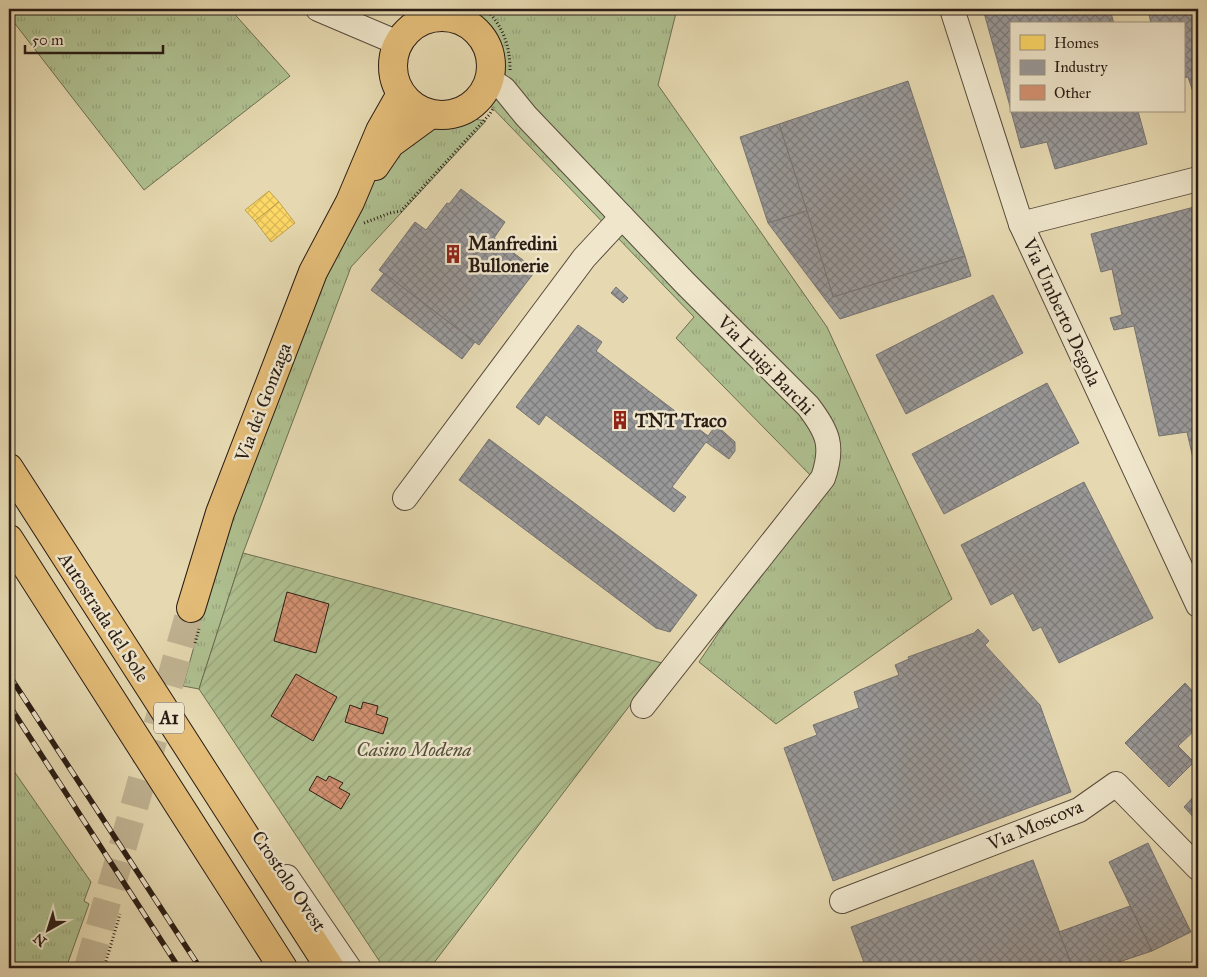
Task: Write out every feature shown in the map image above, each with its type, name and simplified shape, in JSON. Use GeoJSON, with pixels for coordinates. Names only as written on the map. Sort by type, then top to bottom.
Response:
{"type":"FeatureCollection","features":[{"type":"Feature","properties":{"kind":"main road"},"geometry":{"type":"LineString","coordinates":[[455,14],[479,32],[491,55],[497,85],[467,109],[449,116],[431,114],[419,110],[401,94],[394,80],[394,66],[398,43],[418,16],[430,18],[455,14]]}},
{"type":"Feature","properties":{"kind":"main road","name":"Via dei Gonzaga"},"geometry":{"type":"LineString","coordinates":[[354,214],[380,131],[401,94]]}},
{"type":"Feature","properties":{"kind":"main road","name":"Via dei Gonzaga"},"geometry":{"type":"LineString","coordinates":[[196,616],[220,513],[306,291],[354,214],[390,144],[431,114]]}},
{"type":"Feature","properties":{"kind":"main road","name":"Autostrada del Sole"},"geometry":{"type":"LineString","coordinates":[[9,468],[330,968]]}},
{"type":"Feature","properties":{"kind":"main road","name":"Autostrada del Sole"},"geometry":{"type":"LineString","coordinates":[[9,539],[284,968]]}},
{"type":"Feature","properties":{"kind":"street"},"geometry":{"type":"LineString","coordinates":[[318,9],[398,43]]}},
{"type":"Feature","properties":{"kind":"street","name":"Via Umberto Degola"},"geometry":{"type":"LineString","coordinates":[[952,9],[1022,224],[1198,605]]}},
{"type":"Feature","properties":{"kind":"street","name":"Via Luigi Barchi"},"geometry":{"type":"LineString","coordinates":[[497,85],[622,217],[808,406],[824,426],[830,457],[823,478],[643,706]]}},
{"type":"Feature","properties":{"kind":"street"},"geometry":{"type":"LineString","coordinates":[[1022,224],[1198,179]]}},
{"type":"Feature","properties":{"kind":"street"},"geometry":{"type":"LineString","coordinates":[[405,498],[584,258],[622,217]]}},
{"type":"Feature","properties":{"kind":"street","name":"Via Moscova"},"geometry":{"type":"LineString","coordinates":[[842,901],[1079,810],[1116,784],[1198,868]]}},
{"type":"Feature","properties":{"kind":"street","name":"Crostolo Ovest"},"geometry":{"type":"LineString","coordinates":[[222,800],[253,827],[349,968]]}},
{"type":"Feature","properties":{"kind":"path"},"geometry":{"type":"LineString","coordinates":[[354,214],[401,212],[489,116],[497,85],[510,76],[510,54],[505,37],[497,21],[486,9]]}},
{"type":"Feature","properties":{"kind":"path"},"geometry":{"type":"LineString","coordinates":[[195,643],[196,616]]}},
{"type":"Feature","properties":{"kind":"path"},"geometry":{"type":"LineString","coordinates":[[104,968],[120,914]]}},
{"type":"Feature","properties":{"kind":"green space"},"geometry":{"type":"Polygon","coordinates":[[[9,9],[230,9],[290,76],[144,190],[9,16],[9,9]]]}},
{"type":"Feature","properties":{"kind":"green space"},"geometry":{"type":"Polygon","coordinates":[[[452,9],[677,9],[658,85],[827,327],[952,599],[776,724],[699,662],[819,484],[676,338],[694,317],[482,97],[490,72],[491,63],[488,46],[478,31],[461,19],[452,9]]]}},
{"type":"Feature","properties":{"kind":"green space"},"geometry":{"type":"Polygon","coordinates":[[[449,115],[486,121],[351,267],[243,553],[199,689],[183,686],[195,643],[191,608],[313,272],[390,144],[449,115]]]}},
{"type":"Feature","properties":{"kind":"green space","name":"Casino Modena"},"geometry":{"type":"Polygon","coordinates":[[[243,553],[662,663],[430,968],[384,968],[199,689],[243,553]]]}},
{"type":"Feature","properties":{"kind":"green space"},"geometry":{"type":"Polygon","coordinates":[[[9,764],[91,882],[84,901],[89,904],[66,968],[9,968],[9,764]]]}},
{"type":"Feature","properties":{"kind":"building: Homes"},"geometry":{"type":"Polygon","coordinates":[[[269,191],[279,202],[255,221],[245,210],[269,191]]]}},
{"type":"Feature","properties":{"kind":"building: Homes"},"geometry":{"type":"Polygon","coordinates":[[[279,202],[295,223],[271,242],[255,221],[279,202]]]}},
{"type":"Feature","properties":{"kind":"building: Industry"},"geometry":{"type":"Polygon","coordinates":[[[983,9],[1110,9],[1113,22],[1010,22],[1010,106],[983,9]]]}},
{"type":"Feature","properties":{"kind":"building: Industry"},"geometry":{"type":"Polygon","coordinates":[[[1148,9],[1198,9],[1198,107],[1188,77],[1184,78],[1184,22],[1151,22],[1148,9]]]}},
{"type":"Feature","properties":{"kind":"building: Industry"},"geometry":{"type":"Polygon","coordinates":[[[908,81],[965,256],[833,297],[779,124],[908,81]]]}},
{"type":"Feature","properties":{"kind":"building: Industry"},"geometry":{"type":"Polygon","coordinates":[[[1011,112],[1138,112],[1147,144],[1055,169],[1047,142],[1021,148],[1011,112]]]}},
{"type":"Feature","properties":{"kind":"building: Industry"},"geometry":{"type":"Polygon","coordinates":[[[779,124],[807,211],[768,223],[740,137],[779,124]]]}},
{"type":"Feature","properties":{"kind":"building: Industry","name":"Manfredini Bullonerie"},"geometry":{"type":"Polygon","coordinates":[[[461,189],[505,222],[494,238],[536,270],[479,345],[379,270],[415,222],[426,230],[447,203],[449,204],[461,189]]]}},
{"type":"Feature","properties":{"kind":"building: Industry"},"geometry":{"type":"Polygon","coordinates":[[[1198,206],[1198,480],[1187,432],[1159,436],[1134,326],[1114,330],[1110,318],[1122,315],[1112,269],[1101,272],[1091,234],[1198,206]]]}},
{"type":"Feature","properties":{"kind":"building: Industry"},"geometry":{"type":"Polygon","coordinates":[[[807,211],[833,297],[965,256],[971,276],[840,319],[768,223],[807,211]]]}},
{"type":"Feature","properties":{"kind":"building: Industry"},"geometry":{"type":"Polygon","coordinates":[[[384,273],[475,342],[462,359],[371,290],[384,273]]]}},
{"type":"Feature","properties":{"kind":"building: Industry"},"geometry":{"type":"Polygon","coordinates":[[[616,287],[628,298],[623,303],[611,293],[616,287]]]}},
{"type":"Feature","properties":{"kind":"building: Industry"},"geometry":{"type":"Polygon","coordinates":[[[993,295],[1023,353],[906,414],[876,355],[993,295]]]}},
{"type":"Feature","properties":{"kind":"building: Industry","name":"TNT Traco"},"geometry":{"type":"Polygon","coordinates":[[[578,325],[602,342],[596,351],[708,436],[716,425],[735,442],[735,451],[729,459],[706,442],[672,487],[686,497],[674,512],[546,415],[539,425],[516,407],[578,325]]]}},
{"type":"Feature","properties":{"kind":"building: Industry"},"geometry":{"type":"Polygon","coordinates":[[[1047,383],[1079,443],[944,514],[912,454],[1047,383]]]}},
{"type":"Feature","properties":{"kind":"building: Industry"},"geometry":{"type":"Polygon","coordinates":[[[489,439],[697,595],[670,632],[656,628],[459,480],[489,439]]]}},
{"type":"Feature","properties":{"kind":"building: Industry"},"geometry":{"type":"Polygon","coordinates":[[[1084,482],[1153,618],[1059,663],[1041,627],[1033,631],[1013,593],[991,605],[961,545],[1084,482]]]}},
{"type":"Feature","properties":{"kind":"building: Industry"},"geometry":{"type":"Polygon","coordinates":[[[978,629],[989,641],[985,645],[1040,705],[1071,792],[833,881],[784,748],[817,735],[813,725],[859,708],[854,692],[899,675],[895,665],[909,659],[908,657],[974,633],[978,629]]]}},
{"type":"Feature","properties":{"kind":"building: Industry"},"geometry":{"type":"Polygon","coordinates":[[[1185,683],[1198,697],[1198,727],[1178,746],[1194,762],[1169,787],[1125,743],[1185,683]]]}},
{"type":"Feature","properties":{"kind":"building: Industry"},"geometry":{"type":"Polygon","coordinates":[[[1198,792],[1198,822],[1184,807],[1198,792]]]}},
{"type":"Feature","properties":{"kind":"building: Industry"},"geometry":{"type":"Polygon","coordinates":[[[1148,843],[1191,932],[1152,951],[1109,862],[1148,843]]]}},
{"type":"Feature","properties":{"kind":"building: Industry"},"geometry":{"type":"Polygon","coordinates":[[[1033,860],[1073,968],[866,968],[851,927],[1033,860]]]}},
{"type":"Feature","properties":{"kind":"building: Industry"},"geometry":{"type":"Polygon","coordinates":[[[1130,906],[1152,951],[1113,964],[1114,968],[1073,968],[1059,932],[1130,906]]]}},
{"type":"Feature","properties":{"kind":"building: Other"},"geometry":{"type":"Polygon","coordinates":[[[287,592],[329,604],[316,653],[274,641],[287,592]]]}},
{"type":"Feature","properties":{"kind":"building: Other"},"geometry":{"type":"Polygon","coordinates":[[[296,674],[337,697],[313,741],[271,716],[296,674]]]}},
{"type":"Feature","properties":{"kind":"building: Other"},"geometry":{"type":"Polygon","coordinates":[[[363,702],[378,706],[376,714],[388,718],[383,734],[345,722],[350,705],[361,709],[363,702]]]}},
{"type":"Feature","properties":{"kind":"building: Other"},"geometry":{"type":"Polygon","coordinates":[[[317,776],[326,781],[329,776],[343,783],[339,788],[350,794],[341,809],[309,790],[317,776]]]}},
{"type":"Feature","properties":{"kind":"tunnel"},"geometry":{"type":"LineString","coordinates":[[88,968],[191,608]]}},
{"type":"Feature","properties":{"kind":"railway"},"geometry":{"type":"LineString","coordinates":[[9,675],[200,968]]}},
{"type":"Feature","properties":{"kind":"railway"},"geometry":{"type":"LineString","coordinates":[[9,705],[179,968]]}},
{"type":"Feature","properties":{"kind":"place","name":"Manfredini Bullonerie"},"geometry":{"type":"Point","coordinates":[453,254]}},
{"type":"Feature","properties":{"kind":"place","name":"TNT Traco"},"geometry":{"type":"Point","coordinates":[620,420]}}]}
